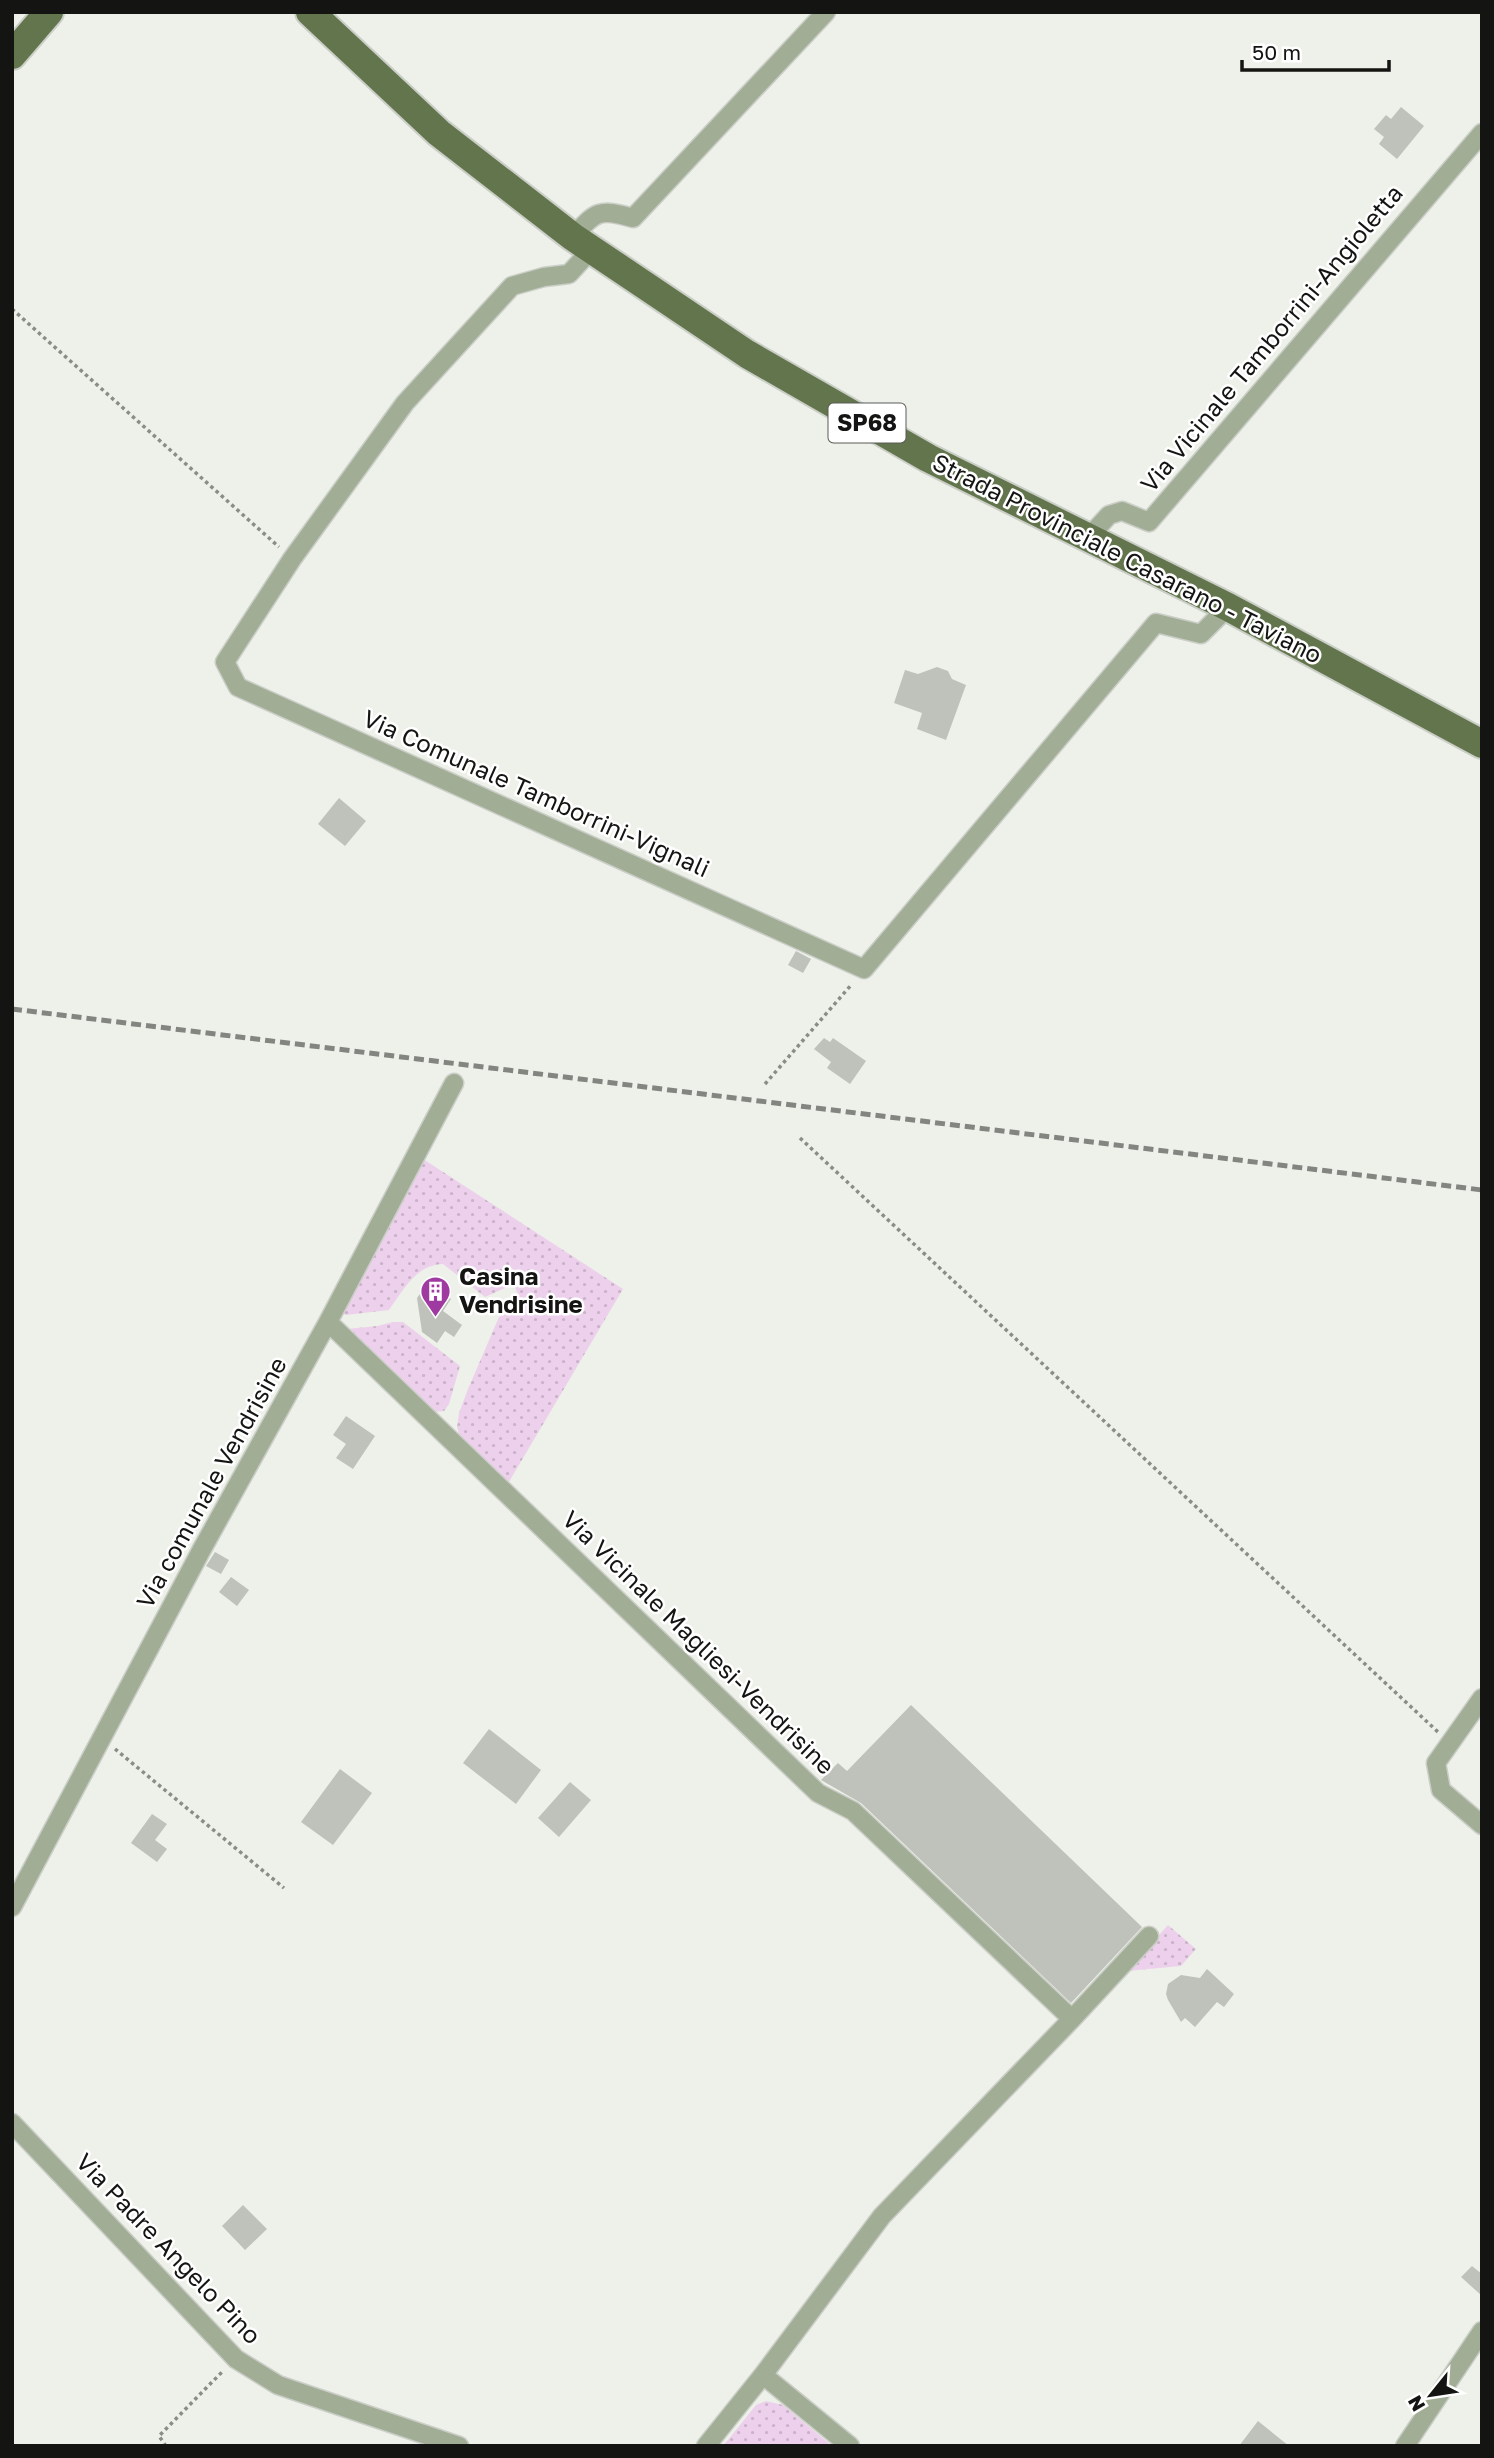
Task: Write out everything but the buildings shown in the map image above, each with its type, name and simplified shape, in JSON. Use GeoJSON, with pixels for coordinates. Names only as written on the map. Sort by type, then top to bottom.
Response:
{"type":"FeatureCollection","features":[{"type":"Feature","properties":{"kind":"main road"},"geometry":{"type":"LineString","coordinates":[[18,47],[39,12]]}},
{"type":"Feature","properties":{"kind":"main road"},"geometry":{"type":"LineString","coordinates":[[18,47],[49,12]]}},
{"type":"Feature","properties":{"kind":"main road","name":"Strada Provinciale Casarano - Taviano"},"geometry":{"type":"LineString","coordinates":[[310,12],[439,132],[582,244],[759,361],[928,458],[1228,607],[1482,744]]}},
{"type":"Feature","properties":{"kind":"street","name":"Via Comunale Tamborrini-Vignali"},"geometry":{"type":"LineString","coordinates":[[827,12],[633,218],[608,211],[590,217],[569,274],[544,277],[512,286],[405,403],[292,559],[225,662],[238,687],[864,969]]}},
{"type":"Feature","properties":{"kind":"street","name":"Via Vicinale Tamborrini-Angioletta"},"geometry":{"type":"LineString","coordinates":[[1088,538],[1108,515],[1122,510],[1149,522],[1482,133]]}},
{"type":"Feature","properties":{"kind":"street"},"geometry":{"type":"LineString","coordinates":[[864,969],[1156,622],[1201,634],[1228,607]]}},
{"type":"Feature","properties":{"kind":"street","name":"Via comunale Vendrisine"},"geometry":{"type":"LineString","coordinates":[[12,1907],[454,1083]]}},
{"type":"Feature","properties":{"kind":"street","name":"Via Vicinale Magliesi-Vendrisine"},"geometry":{"type":"LineString","coordinates":[[328,1322],[818,1793],[853,1811],[1072,2019]]}},
{"type":"Feature","properties":{"kind":"street"},"geometry":{"type":"LineString","coordinates":[[1482,1698],[1436,1763],[1441,1790],[1482,1825]]}},
{"type":"Feature","properties":{"kind":"street"},"geometry":{"type":"LineString","coordinates":[[706,2446],[763,2375],[882,2216],[1149,1936]]}},
{"type":"Feature","properties":{"kind":"street","name":"Via Padre Angelo Pino"},"geometry":{"type":"LineString","coordinates":[[12,2123],[236,2359],[278,2385],[459,2446]]}},
{"type":"Feature","properties":{"kind":"street"},"geometry":{"type":"LineString","coordinates":[[1405,2446],[1482,2331]]}},
{"type":"Feature","properties":{"kind":"street"},"geometry":{"type":"LineString","coordinates":[[763,2375],[850,2446]]}},
{"type":"Feature","properties":{"kind":"path"},"geometry":{"type":"LineString","coordinates":[[12,309],[292,559]]}},
{"type":"Feature","properties":{"kind":"path"},"geometry":{"type":"LineString","coordinates":[[765,1083],[864,969]]}},
{"type":"Feature","properties":{"kind":"path"},"geometry":{"type":"LineString","coordinates":[[800,1138],[1450,1743]]}},
{"type":"Feature","properties":{"kind":"path"},"geometry":{"type":"LineString","coordinates":[[102,1738],[284,1888]]}},
{"type":"Feature","properties":{"kind":"path"},"geometry":{"type":"LineString","coordinates":[[166,2446],[159,2436],[236,2359]]}},
{"type":"Feature","properties":{"kind":"shaded area"},"geometry":{"type":"Polygon","coordinates":[[[420,1157],[623,1289],[506,1487],[461,1440],[457,1427],[468,1389],[499,1317],[521,1304],[514,1284],[485,1297],[443,1264],[434,1265],[411,1280],[389,1310],[346,1315],[339,1312],[420,1157]]]}},
{"type":"Feature","properties":{"kind":"shaded area"},"geometry":{"type":"Polygon","coordinates":[[[403,1322],[460,1366],[449,1404],[444,1411],[433,1412],[347,1329],[403,1322]]]}},
{"type":"Feature","properties":{"kind":"shaded area"},"geometry":{"type":"Polygon","coordinates":[[[1168,1925],[1196,1949],[1181,1966],[1127,1971],[1168,1925]]]}},
{"type":"Feature","properties":{"kind":"shaded area"},"geometry":{"type":"Polygon","coordinates":[[[766,2401],[783,2405],[832,2446],[723,2446],[756,2405],[766,2401]]]}},
{"type":"Feature","properties":{"kind":"railway"},"geometry":{"type":"LineString","coordinates":[[12,1009],[1482,1190]]}},
{"type":"Feature","properties":{"kind":"place","name":"Casina Vendrisine"},"geometry":{"type":"Point","coordinates":[436,1318]}}]}
